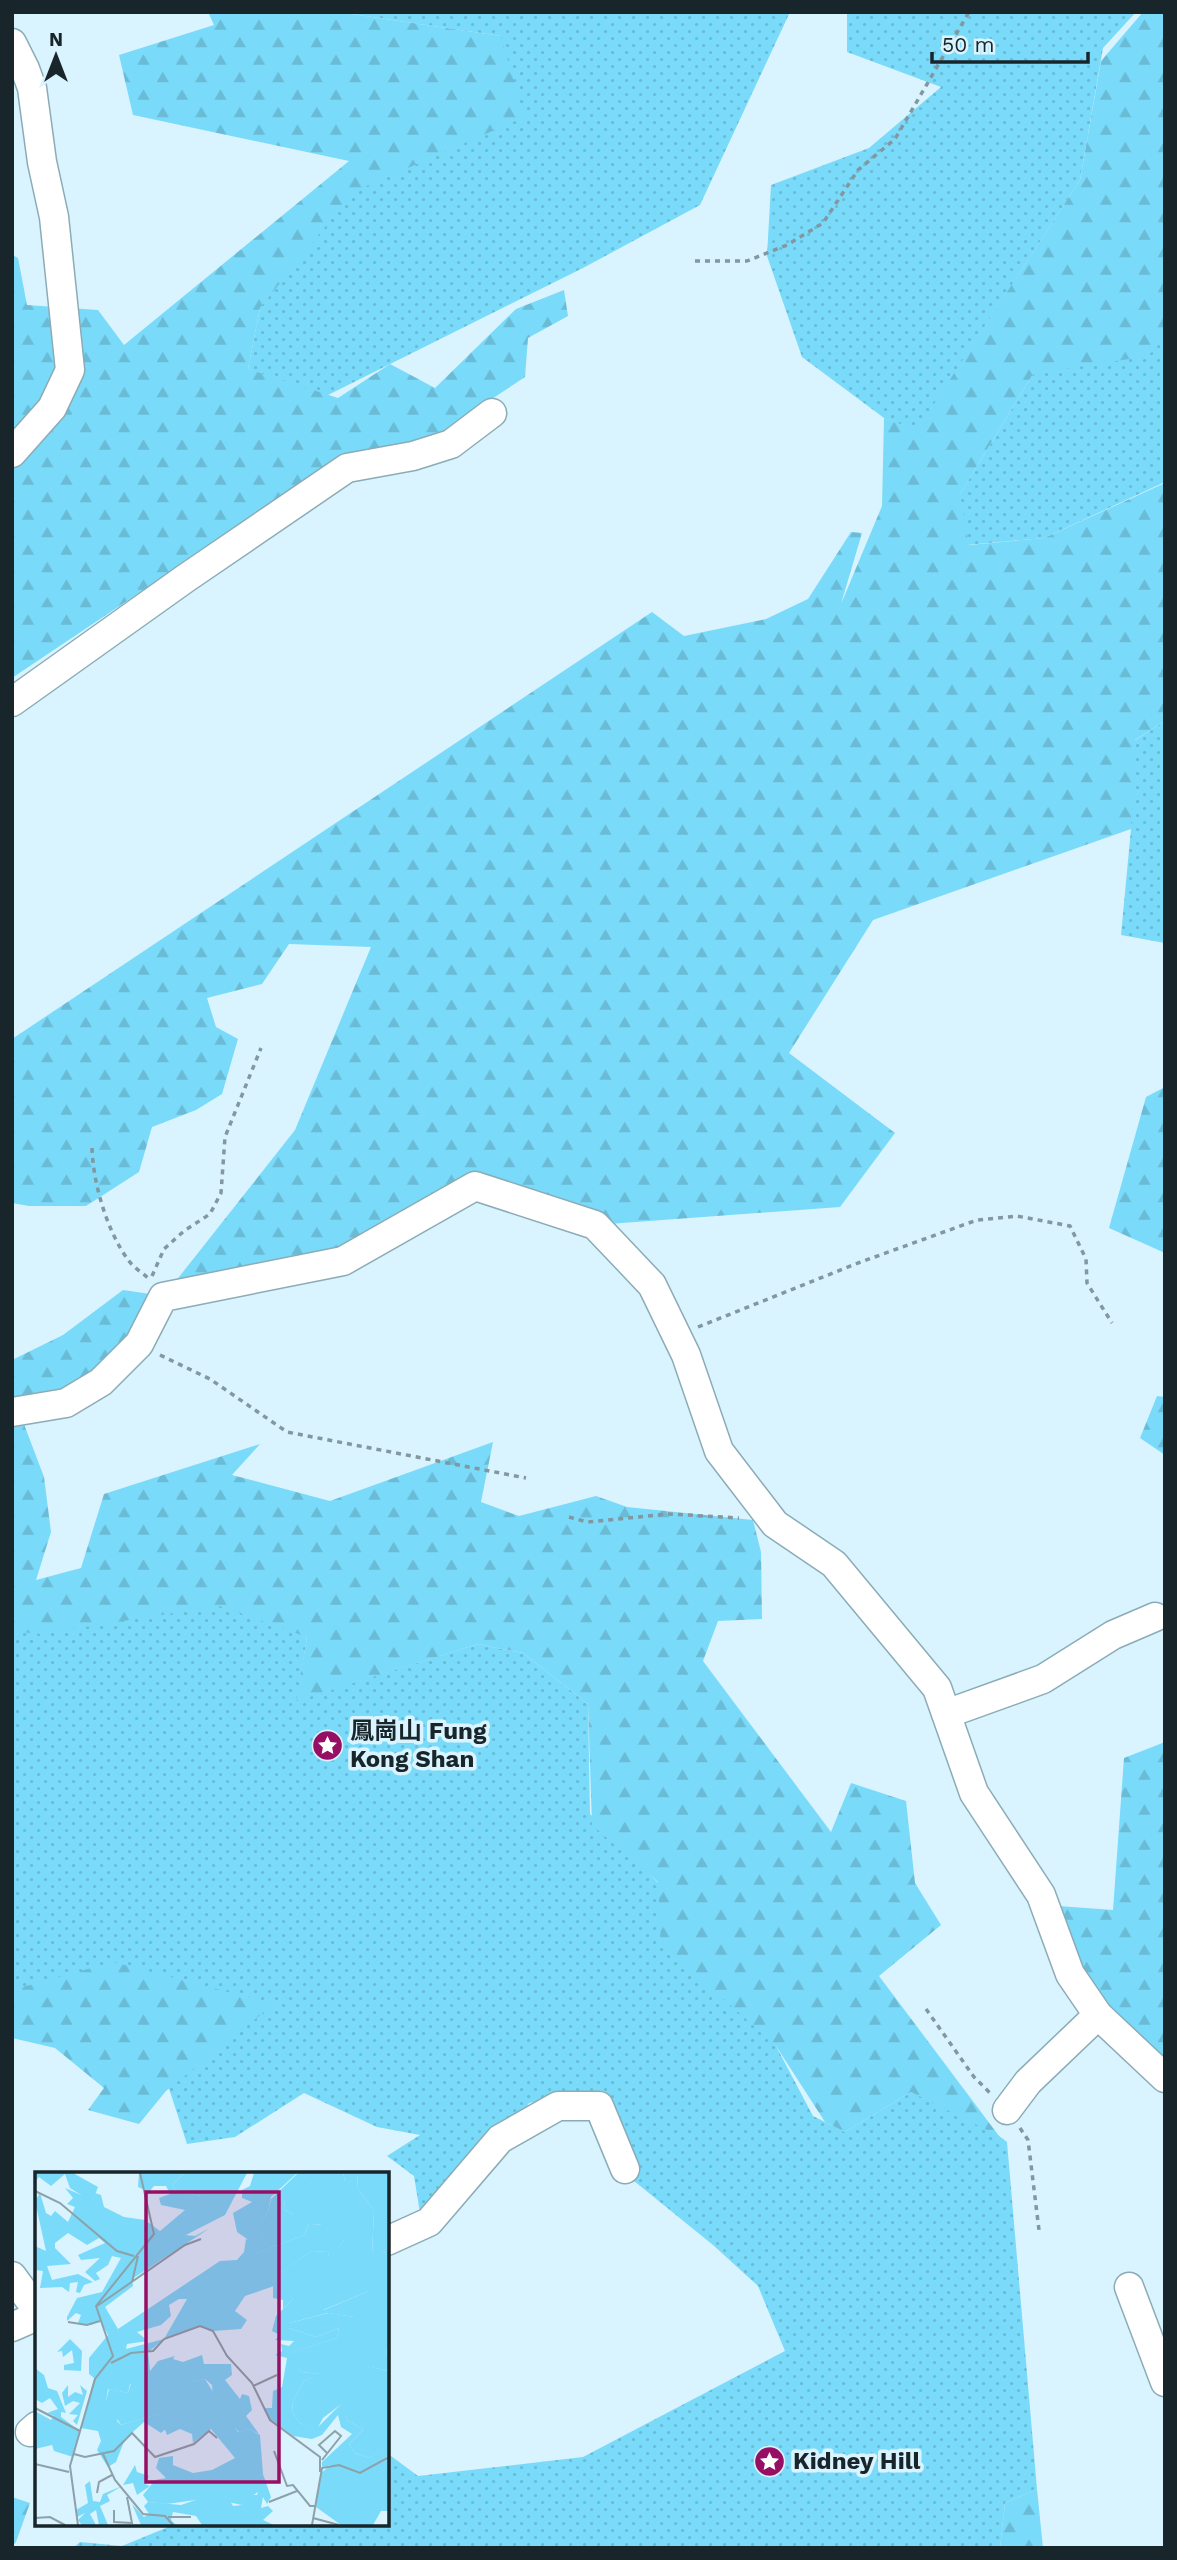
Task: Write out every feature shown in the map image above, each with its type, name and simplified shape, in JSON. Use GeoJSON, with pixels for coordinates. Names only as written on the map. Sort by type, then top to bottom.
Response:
{"type":"FeatureCollection","features":[{"type":"Feature","properties":{"kind":"street"},"geometry":{"type":"LineString","coordinates":[[12,43],[26,69],[32,88],[42,162],[54,217],[70,370],[52,408],[12,453]]}},
{"type":"Feature","properties":{"kind":"street"},"geometry":{"type":"LineString","coordinates":[[12,702],[347,468],[413,456],[450,444],[492,413]]}},
{"type":"Feature","properties":{"kind":"street"},"geometry":{"type":"LineString","coordinates":[[12,1412],[66,1403],[101,1382],[139,1345],[163,1297],[343,1261],[475,1186],[595,1225],[652,1285],[686,1355],[719,1451],[775,1524],[834,1564],[937,1688],[974,1793],[1041,1895],[1070,1974],[1098,2015],[1165,2078]]}},
{"type":"Feature","properties":{"kind":"street"},"geometry":{"type":"LineString","coordinates":[[946,1714],[1043,1679],[1113,1635],[1155,1617]]}},
{"type":"Feature","properties":{"kind":"street"},"geometry":{"type":"LineString","coordinates":[[1007,2110],[1028,2082],[1098,2015]]}},
{"type":"Feature","properties":{"kind":"street"},"geometry":{"type":"LineString","coordinates":[[388,2241],[429,2222],[500,2139],[558,2106],[599,2106],[625,2169]]}},
{"type":"Feature","properties":{"kind":"street"},"geometry":{"type":"LineString","coordinates":[[12,2276],[35,2307]]}},
{"type":"Feature","properties":{"kind":"street"},"geometry":{"type":"LineString","coordinates":[[1129,2287],[1165,2382]]}},
{"type":"Feature","properties":{"kind":"street"},"geometry":{"type":"LineString","coordinates":[[12,2327],[35,2317]]}},
{"type":"Feature","properties":{"kind":"path"},"geometry":{"type":"LineString","coordinates":[[695,261],[747,261],[788,245],[823,223],[858,170],[895,139],[969,12]]}},
{"type":"Feature","properties":{"kind":"path"},"geometry":{"type":"LineString","coordinates":[[92,1148],[93,1171],[109,1223],[129,1262],[151,1280],[164,1249],[184,1231],[211,1214],[221,1193],[225,1138],[261,1048]]}},
{"type":"Feature","properties":{"kind":"path"},"geometry":{"type":"LineString","coordinates":[[676,1335],[858,1263],[977,1220],[1017,1216],[1069,1226],[1086,1259],[1087,1283],[1111,1323]]}},
{"type":"Feature","properties":{"kind":"path"},"geometry":{"type":"LineString","coordinates":[[139,1345],[210,1379],[287,1432],[526,1478]]}},
{"type":"Feature","properties":{"kind":"path"},"geometry":{"type":"LineString","coordinates":[[569,1517],[587,1522],[681,1515],[729,1517],[775,1524]]}},
{"type":"Feature","properties":{"kind":"path"},"geometry":{"type":"LineString","coordinates":[[926,2009],[974,2077],[1007,2110],[1028,2140],[1039,2230]]}},
{"type":"Feature","properties":{"kind":"green space"},"geometry":{"type":"Polygon","coordinates":[[[208,12],[338,12],[501,36],[524,117],[353,192],[260,308],[248,369],[338,398],[390,364],[435,388],[516,309],[564,290],[568,316],[528,338],[525,377],[410,453],[315,475],[12,678],[12,255],[18,258],[27,305],[98,310],[124,345],[349,161],[133,115],[119,55],[214,25],[208,12]]]}},
{"type":"Feature","properties":{"kind":"green space"},"geometry":{"type":"Polygon","coordinates":[[[338,12],[790,12],[700,205],[583,268],[322,398],[248,369],[262,298],[368,174],[501,36],[338,12]]]}},
{"type":"Feature","properties":{"kind":"green space"},"geometry":{"type":"Polygon","coordinates":[[[847,12],[1136,12],[1103,48],[1080,180],[917,431],[884,418],[802,357],[767,256],[771,185],[869,148],[941,87],[847,52],[847,12]]]}},
{"type":"Feature","properties":{"kind":"green space"},"geometry":{"type":"Polygon","coordinates":[[[1143,12],[1165,12],[1165,338],[1148,356],[1033,374],[960,494],[969,545],[1044,538],[1165,483],[1165,721],[1135,740],[1131,829],[873,920],[789,1053],[895,1133],[840,1207],[595,1225],[475,1186],[314,1267],[163,1297],[123,1360],[19,1411],[44,1477],[51,1532],[36,1580],[81,1568],[104,1494],[260,1444],[232,1475],[330,1501],[493,1442],[481,1502],[519,1516],[596,1496],[627,1507],[753,1520],[761,1552],[762,1619],[718,1621],[703,1661],[831,1832],[851,1783],[906,1801],[915,1883],[941,1925],[879,1976],[999,2136],[911,2092],[845,2132],[825,2122],[776,2046],[661,1943],[658,1882],[592,1825],[588,1704],[523,1653],[478,1644],[296,1701],[307,1637],[219,1606],[40,1634],[12,1631],[12,1360],[63,1335],[123,1290],[164,1296],[295,1130],[371,947],[289,944],[262,984],[207,998],[216,1027],[238,1039],[222,1094],[196,1110],[152,1127],[139,1172],[86,1206],[29,1206],[12,1203],[12,1039],[652,612],[684,636],[766,619],[808,599],[851,532],[862,533],[841,604],[882,506],[884,418],[917,430],[1080,180],[1101,61],[1143,12]]]}},
{"type":"Feature","properties":{"kind":"green space"},"geometry":{"type":"Polygon","coordinates":[[[1165,326],[1165,482],[1044,538],[955,546],[960,494],[1033,374],[1165,326]]]}},
{"type":"Feature","properties":{"kind":"green space"},"geometry":{"type":"Polygon","coordinates":[[[1165,721],[1165,943],[1121,935],[1131,829],[1123,748],[1165,721]]]}},
{"type":"Feature","properties":{"kind":"green space"},"geometry":{"type":"Polygon","coordinates":[[[1165,1087],[1165,1253],[1109,1228],[1146,1097],[1165,1087]]]}},
{"type":"Feature","properties":{"kind":"green space"},"geometry":{"type":"Polygon","coordinates":[[[1157,1396],[1165,1397],[1165,1455],[1140,1438],[1157,1396]]]}},
{"type":"Feature","properties":{"kind":"green space"},"geometry":{"type":"Polygon","coordinates":[[[229,1598],[307,1637],[297,1700],[478,1644],[523,1653],[588,1704],[590,1814],[672,1897],[776,2046],[813,2116],[845,2132],[911,2092],[977,2119],[1007,2142],[1037,2489],[1005,2503],[1000,2548],[73,2548],[80,2542],[122,2546],[173,2525],[388,2525],[388,2454],[418,2476],[583,2457],[785,2351],[758,2286],[713,2245],[618,2168],[575,2095],[529,2103],[477,2187],[420,2213],[414,2176],[387,2156],[420,2135],[377,2127],[304,2093],[235,2137],[187,2144],[164,2073],[12,1991],[12,1626],[229,1598]]]}},
{"type":"Feature","properties":{"kind":"green space"},"geometry":{"type":"Polygon","coordinates":[[[1165,1742],[1165,2073],[1092,2005],[1045,1905],[1113,1910],[1124,1758],[1165,1742]]]}},
{"type":"Feature","properties":{"kind":"green space"},"geometry":{"type":"Polygon","coordinates":[[[113,1962],[274,2004],[166,2091],[139,2124],[88,2110],[104,2088],[55,2048],[12,2038],[12,1990],[113,1962]]]}},
{"type":"Feature","properties":{"kind":"green space"},"geometry":{"type":"Polygon","coordinates":[[[1037,2489],[1043,2548],[1000,2548],[1005,2503],[1037,2489]]]}},
{"type":"Feature","properties":{"kind":"green space"},"geometry":{"type":"Polygon","coordinates":[[[12,2497],[30,2503],[12,2547],[12,2497]]]}},
{"type":"Feature","properties":{"kind":"place","name":"鳳崗山 Fung Kong Shan"},"geometry":{"type":"Point","coordinates":[327,1745]}},
{"type":"Feature","properties":{"kind":"place","name":"Kidney Hill"},"geometry":{"type":"Point","coordinates":[770,2461]}}]}
